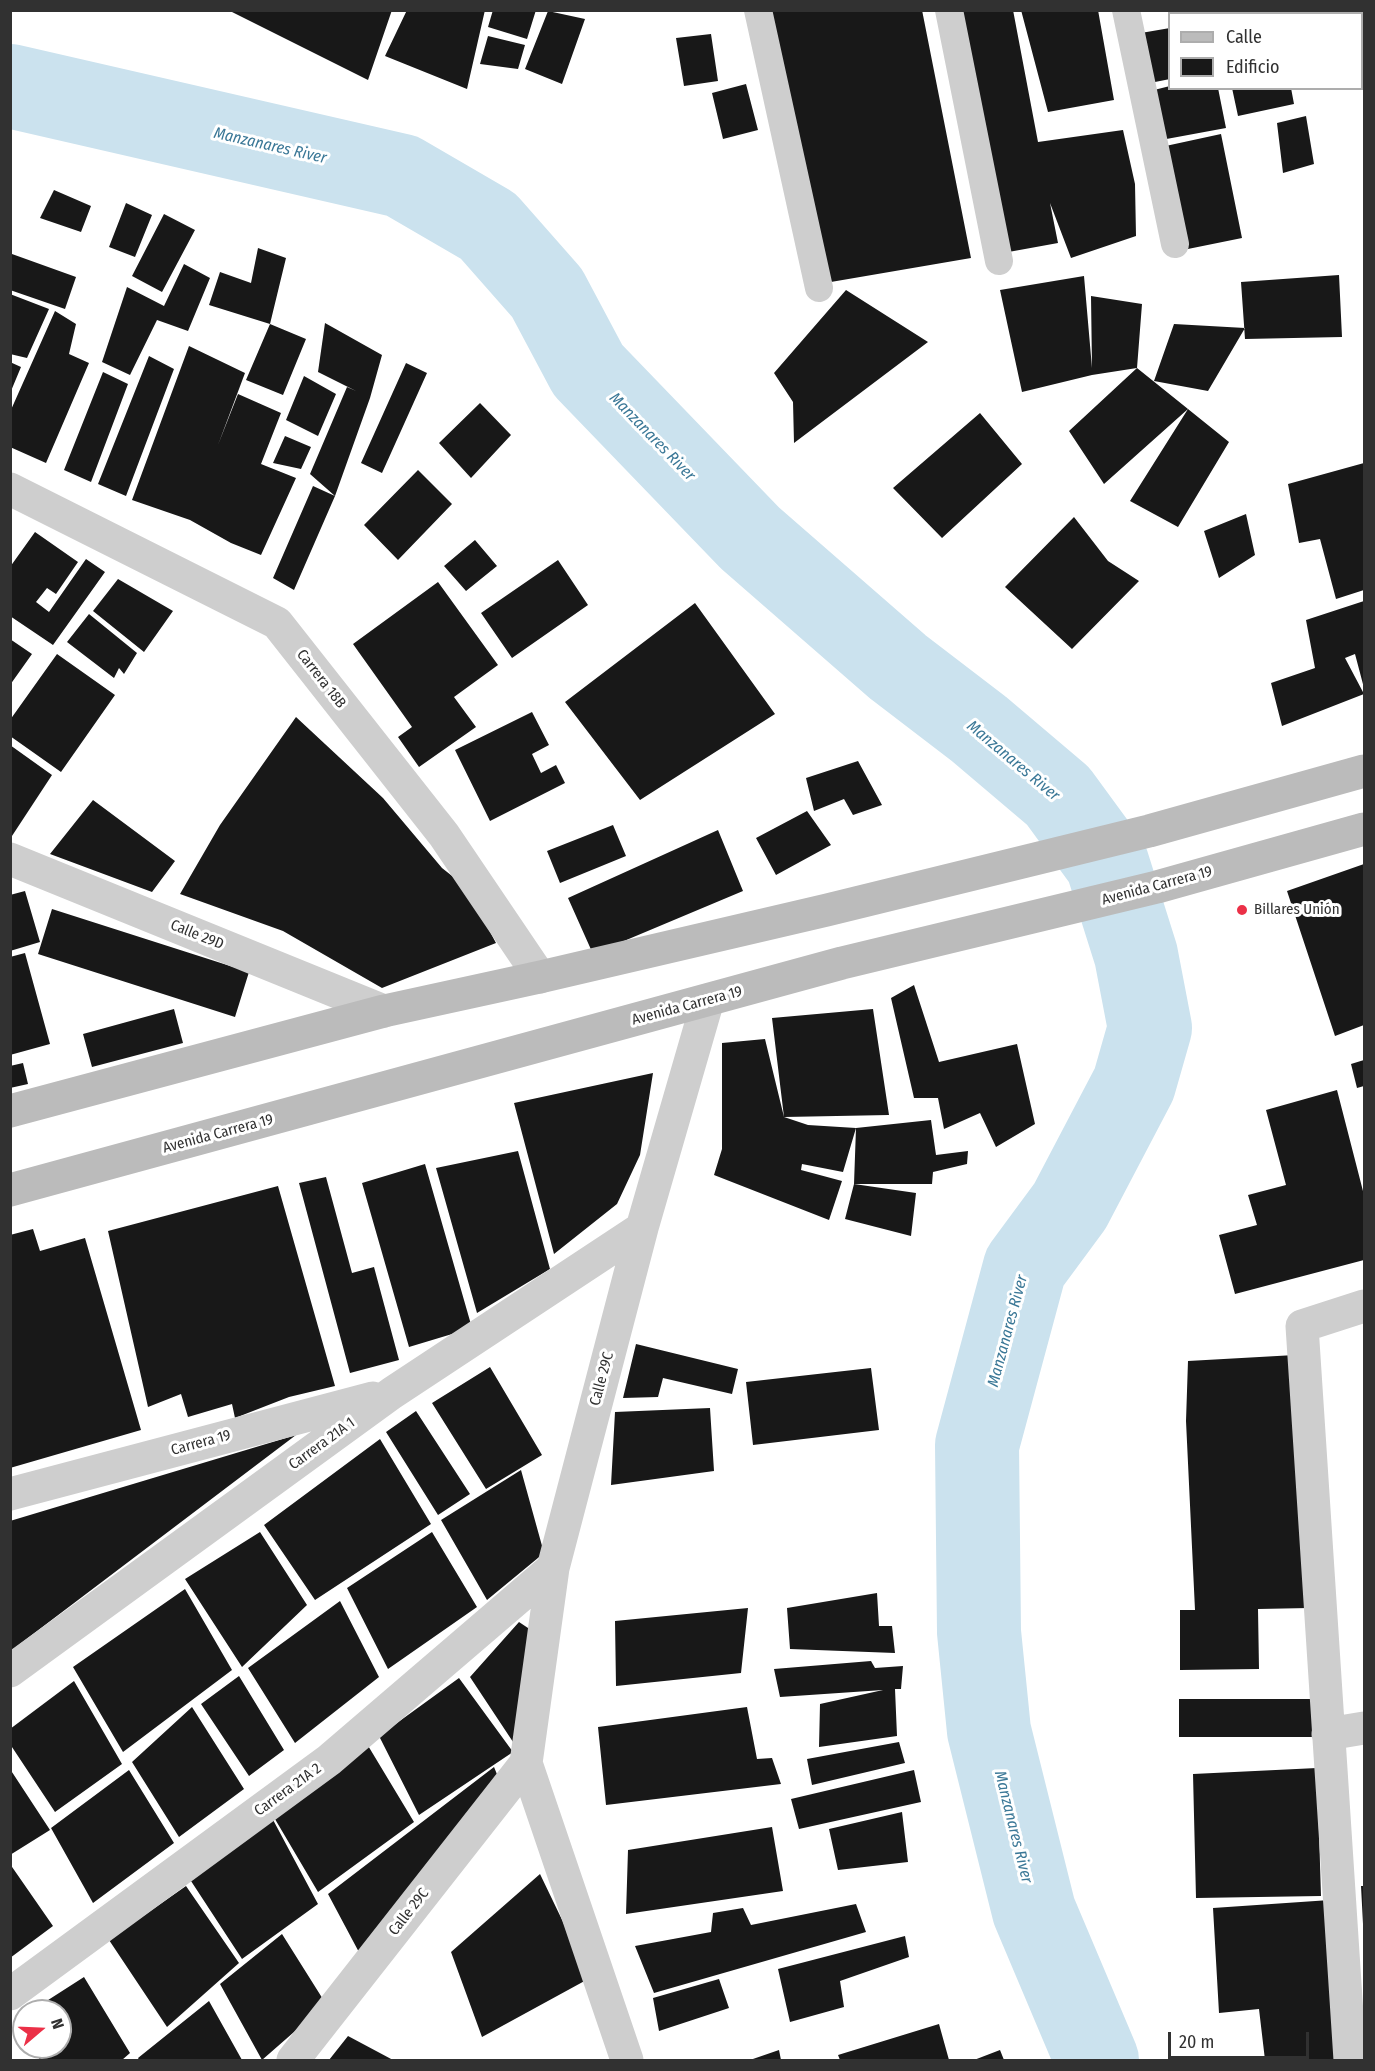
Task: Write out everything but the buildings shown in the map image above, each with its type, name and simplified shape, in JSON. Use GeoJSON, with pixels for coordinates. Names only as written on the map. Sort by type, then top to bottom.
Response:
{"type":"FeatureCollection","features":[{"type":"Feature","properties":{"kind":"main road"},"geometry":{"type":"LineString","coordinates":[[1363,10],[1365,19]]}},
{"type":"Feature","properties":{"kind":"main road"},"geometry":{"type":"LineString","coordinates":[[10,1111],[384,1011],[827,910],[1149,831],[1365,771]]}},
{"type":"Feature","properties":{"kind":"main road","name":"Avenida Carrera 19"},"geometry":{"type":"LineString","coordinates":[[10,1190],[842,963],[1157,887],[1365,829]]}},
{"type":"Feature","properties":{"kind":"street"},"geometry":{"type":"LineString","coordinates":[[758,10],[819,288]]}},
{"type":"Feature","properties":{"kind":"street"},"geometry":{"type":"LineString","coordinates":[[949,10],[999,261]]}},
{"type":"Feature","properties":{"kind":"street"},"geometry":{"type":"LineString","coordinates":[[1126,10],[1175,244]]}},
{"type":"Feature","properties":{"kind":"street","name":"Carrera 18B"},"geometry":{"type":"LineString","coordinates":[[10,489],[278,623],[444,835],[540,977]]}},
{"type":"Feature","properties":{"kind":"street","name":"Calle 29D"},"geometry":{"type":"LineString","coordinates":[[10,859],[384,1011]]}},
{"type":"Feature","properties":{"kind":"street","name":"Calle 29C"},"geometry":{"type":"LineString","coordinates":[[627,2061],[526,1763],[553,1568],[642,1228],[708,1000]]}},
{"type":"Feature","properties":{"kind":"street","name":"Carrera 21A 1"},"geometry":{"type":"LineString","coordinates":[[10,1671],[392,1393],[642,1228]]}},
{"type":"Feature","properties":{"kind":"street"},"geometry":{"type":"LineString","coordinates":[[1350,2061],[1302,1326],[1365,1306]]}},
{"type":"Feature","properties":{"kind":"street","name":"Carrera 19"},"geometry":{"type":"LineString","coordinates":[[10,1494],[392,1393]]}},
{"type":"Feature","properties":{"kind":"street","name":"Carrera 21A 2"},"geometry":{"type":"LineString","coordinates":[[10,1994],[329,1760],[553,1568]]}},
{"type":"Feature","properties":{"kind":"street"},"geometry":{"type":"LineString","coordinates":[[1328,1734],[1365,1728]]}},
{"type":"Feature","properties":{"kind":"street","name":"Calle 29C"},"geometry":{"type":"LineString","coordinates":[[293,2061],[526,1763]]}},
{"type":"Feature","properties":{"kind":"waterway","name":"Manzanares River"},"geometry":{"type":"LineString","coordinates":[[10,86],[402,176],[488,226],[547,293],[588,370],[750,538],[898,667],[979,729],[1058,796],[1107,863],[1136,955],[1150,1028],[1134,1084],[1070,1206],[1025,1267],[977,1445],[979,1632],[989,1731],[1034,1911],[1097,2060]]}},
{"type":"Feature","properties":{"kind":"place","name":"Billares Unión"},"geometry":{"type":"Point","coordinates":[1242,910]}}]}
